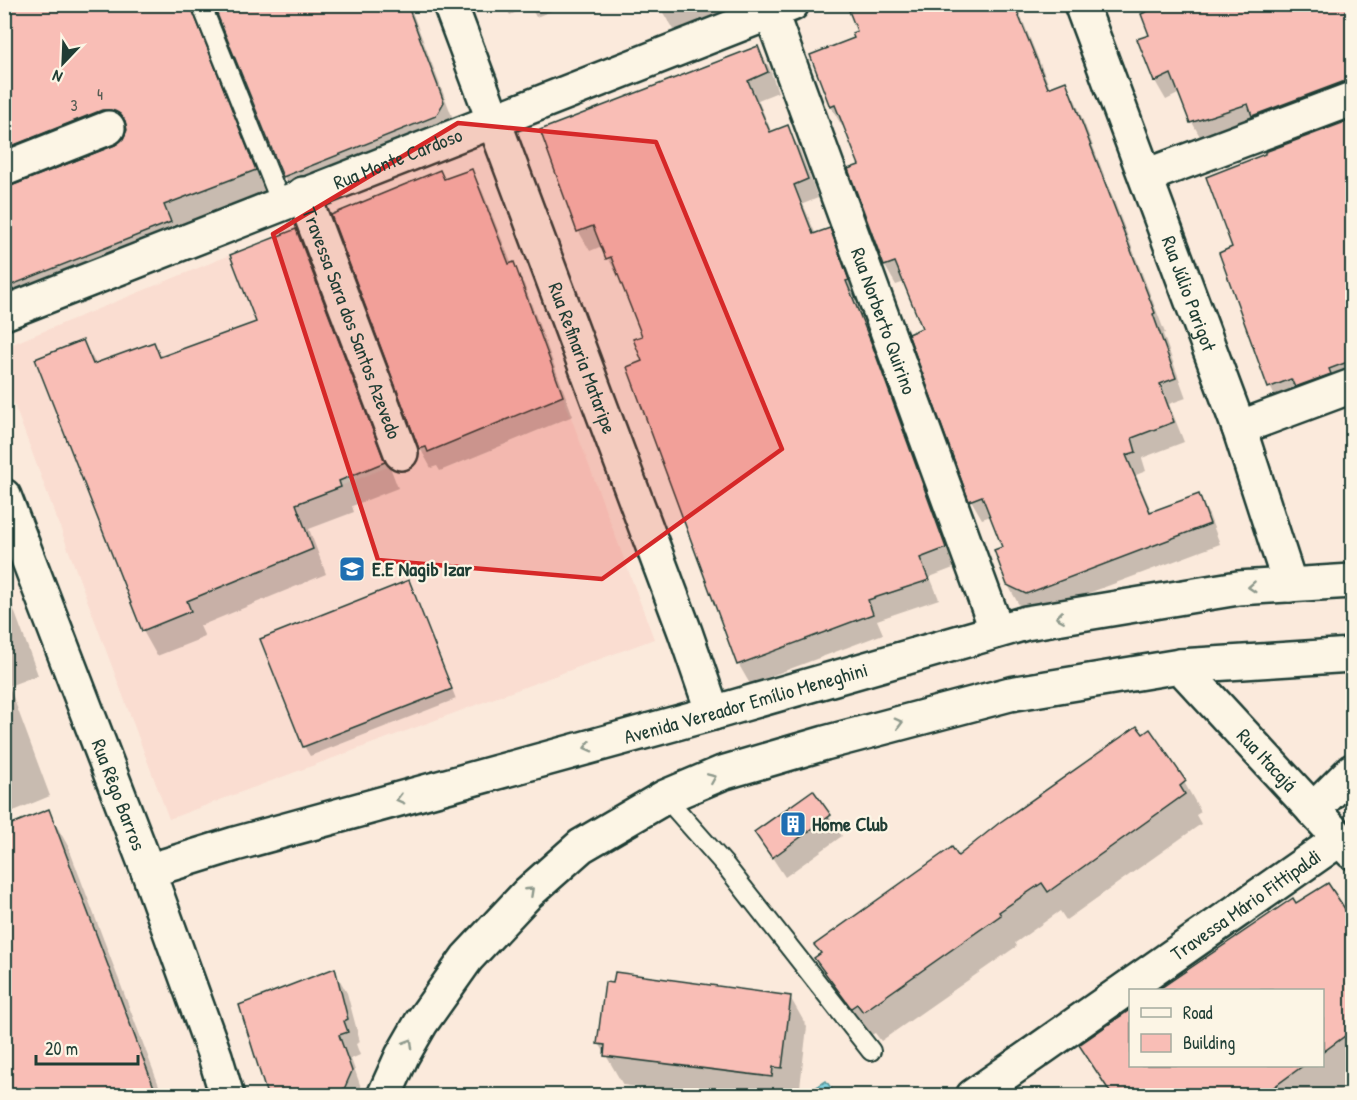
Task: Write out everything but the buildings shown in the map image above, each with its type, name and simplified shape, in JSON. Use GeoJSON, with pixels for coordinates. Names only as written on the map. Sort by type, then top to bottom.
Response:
{"type":"FeatureCollection","features":[{"type":"Feature","properties":{"kind":"street","name":"Rua Refinaria Mataripe"},"geometry":{"type":"LineString","coordinates":[[450,4],[685,632],[713,713]]}},
{"type":"Feature","properties":{"kind":"street","name":"Rua Júlio Parigot"},"geometry":{"type":"LineString","coordinates":[[1081,4],[1239,429],[1290,585]]}},
{"type":"Feature","properties":{"kind":"street","name":"Rua Monte Cardoso"},"geometry":{"type":"LineString","coordinates":[[4,313],[782,9]]}},
{"type":"Feature","properties":{"kind":"street","name":"Rua Norberto Quirino"},"geometry":{"type":"LineString","coordinates":[[782,9],[997,631]]}},
{"type":"Feature","properties":{"kind":"street"},"geometry":{"type":"LineString","coordinates":[[1146,176],[1353,99]]}},
{"type":"Feature","properties":{"kind":"street"},"geometry":{"type":"LineString","coordinates":[[4,169],[108,128]]}},
{"type":"Feature","properties":{"kind":"street","name":"Travessa Sara dos Santos Azevedo"},"geometry":{"type":"LineString","coordinates":[[292,199],[401,453]]}},
{"type":"Feature","properties":{"kind":"street"},"geometry":{"type":"LineString","coordinates":[[1239,429],[1353,386]]}},
{"type":"Feature","properties":{"kind":"street","name":"Rua Rêgo Barros"},"geometry":{"type":"LineString","coordinates":[[4,496],[148,871],[227,1095]]}},
{"type":"Feature","properties":{"kind":"street","name":"Avenida Vereador Emílio Meneghini"},"geometry":{"type":"LineString","coordinates":[[148,871],[235,844],[713,713],[1026,623],[1238,588],[1353,581]]}},
{"type":"Feature","properties":{"kind":"street"},"geometry":{"type":"LineString","coordinates":[[384,1095],[402,1056],[421,1023],[467,958],[528,893],[581,846],[665,797],[722,773],[825,742],[1010,694],[1180,666],[1353,655]]}},
{"type":"Feature","properties":{"kind":"street","name":"Rua Itacajá"},"geometry":{"type":"LineString","coordinates":[[1180,666],[1346,846]]}},
{"type":"Feature","properties":{"kind":"street"},"geometry":{"type":"LineString","coordinates":[[1313,810],[1353,771]]}},
{"type":"Feature","properties":{"kind":"street","name":"Travessa Mário Fittipaldi"},"geometry":{"type":"LineString","coordinates":[[1136,989],[1346,846]]}},
{"type":"Feature","properties":{"kind":"street","name":"Travessa Mário Fittipaldi"},"geometry":{"type":"LineString","coordinates":[[985,1092],[1129,994]]}},
{"type":"Feature","properties":{"kind":"lane"},"geometry":{"type":"LineString","coordinates":[[201,4],[292,199]]}},
{"type":"Feature","properties":{"kind":"lane"},"geometry":{"type":"LineString","coordinates":[[665,797],[725,865],[871,1052]]}},
{"type":"Feature","properties":{"kind":"highlighted area"},"geometry":{"type":"Polygon","coordinates":[[[458,123],[656,142],[782,449],[602,579],[378,560],[273,234],[458,123]]]}},
{"type":"Feature","properties":{"kind":"shaded area","name":"E.E Nagib Izar"},"geometry":{"type":"Polygon","coordinates":[[[230,255],[323,493],[563,396],[654,639],[169,819],[5,380],[5,347],[230,255]]]}},
{"type":"Feature","properties":{"kind":"water"},"geometry":{"type":"Polygon","coordinates":[[[826,1081],[836,1095],[804,1095],[826,1081]]]}},
{"type":"Feature","properties":{"kind":"place","name":"E.E Nagib Izar"},"geometry":{"type":"Point","coordinates":[352,569]}},
{"type":"Feature","properties":{"kind":"place","name":"Home Club"},"geometry":{"type":"Point","coordinates":[793,824]}}]}
